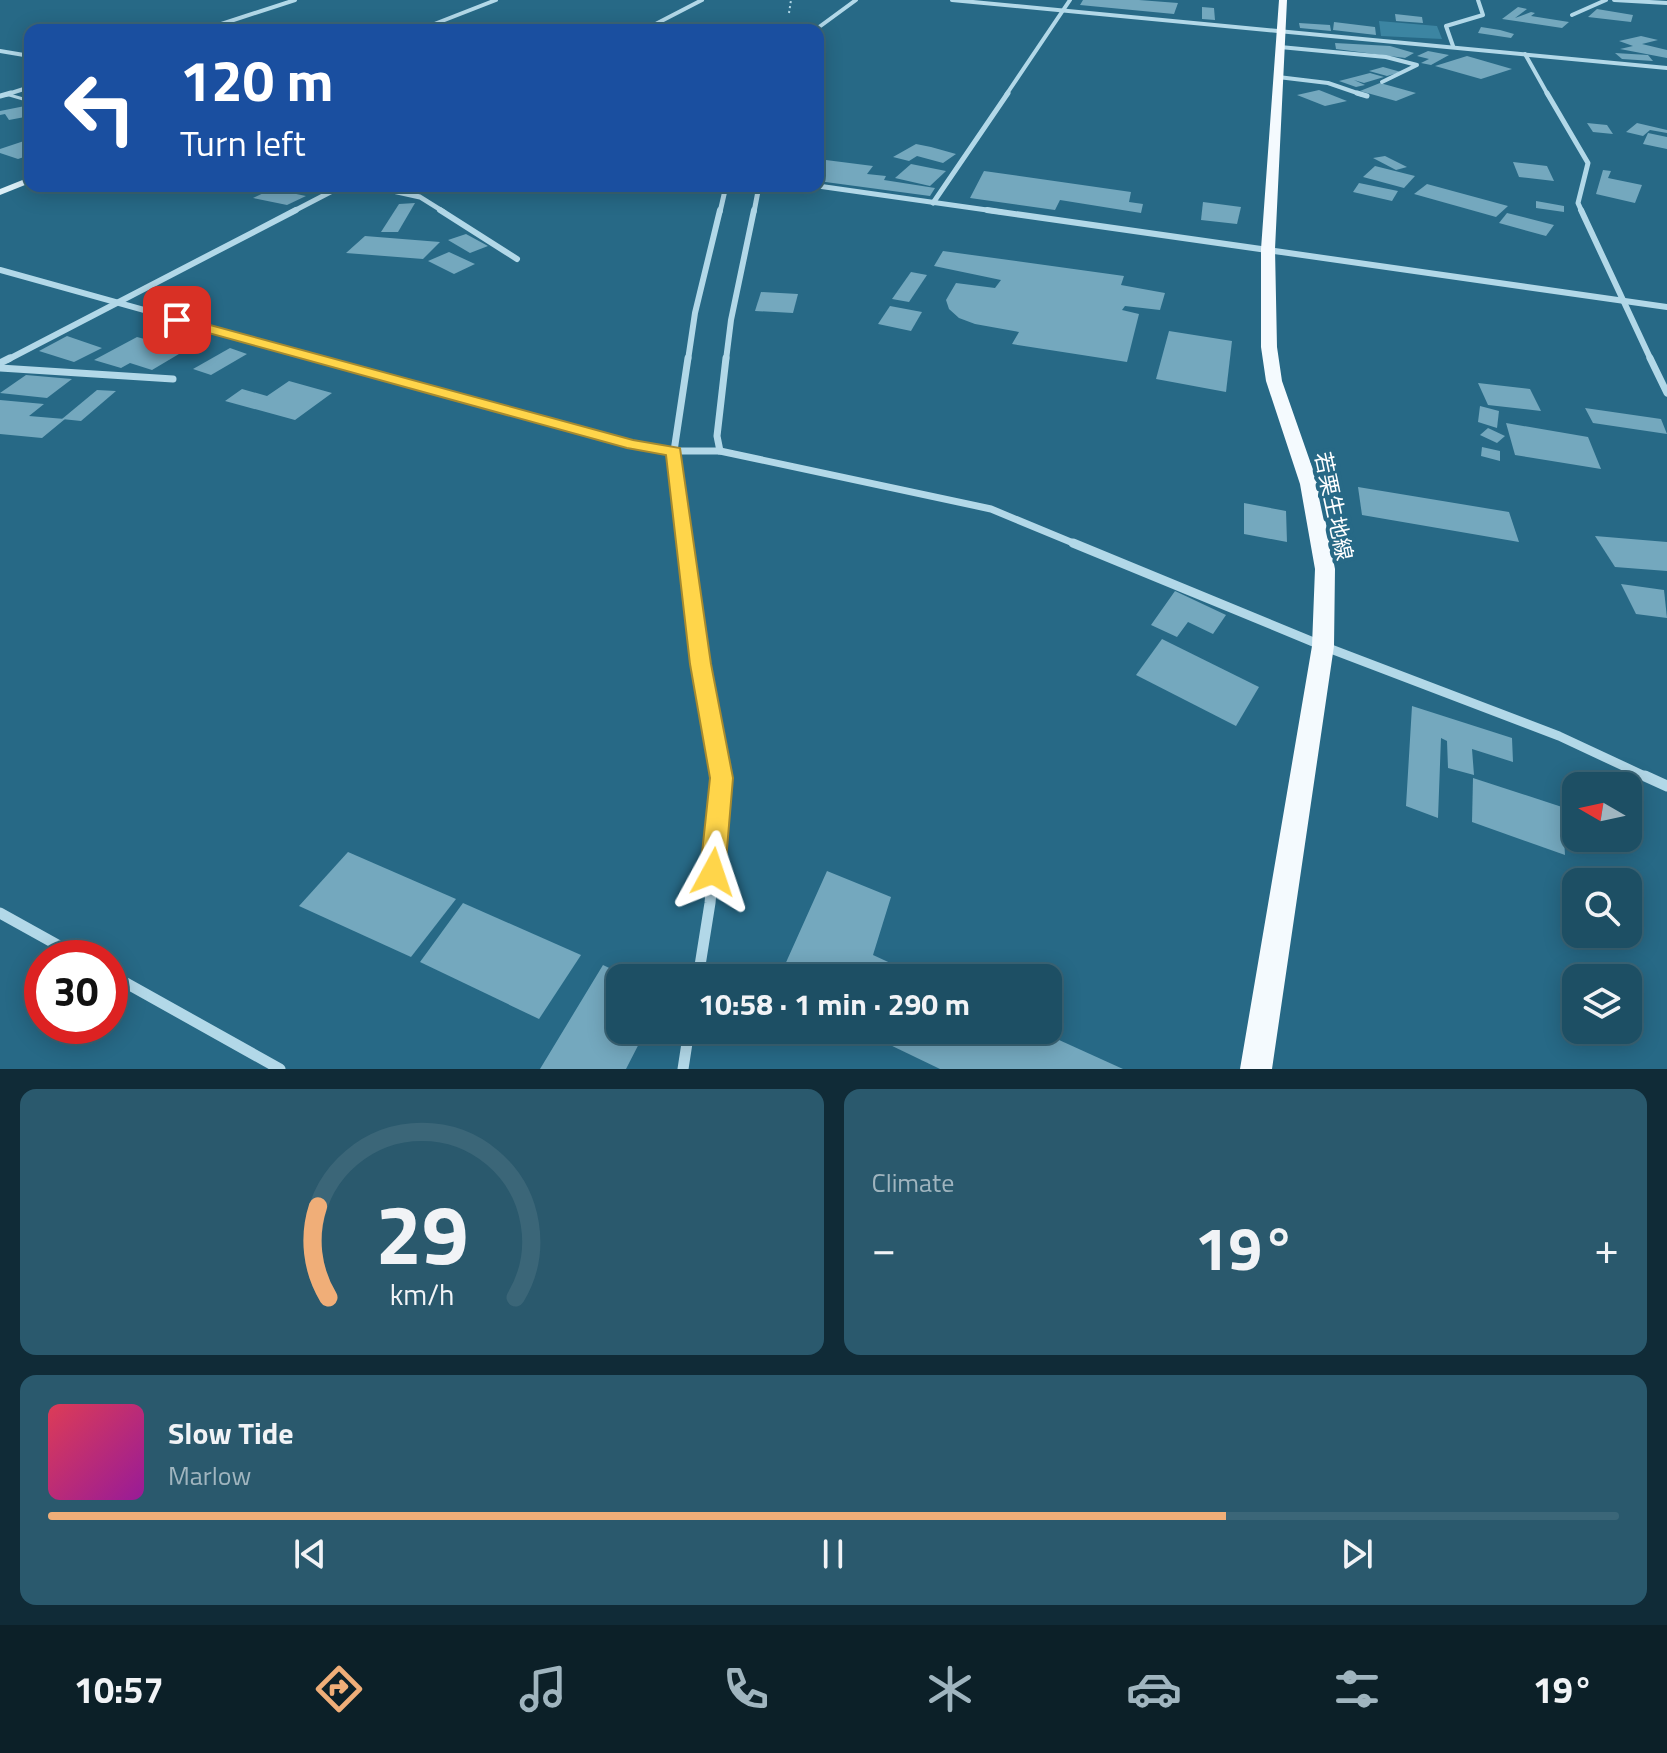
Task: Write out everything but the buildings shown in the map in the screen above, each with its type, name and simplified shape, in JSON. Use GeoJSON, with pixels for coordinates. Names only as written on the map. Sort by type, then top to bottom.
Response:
{"type":"FeatureCollection","features":[{"type":"Feature","properties":{"kind":"main road","name":"若栗生地線"},"geometry":{"type":"LineString","coordinates":[[1256,1069],[1323,646],[1325,569],[1309,484],[1274,381],[1269,347],[1268,249],[1283,0]]}},
{"type":"Feature","properties":{"kind":"street"},"geometry":{"type":"LineString","coordinates":[[222,24],[295,0]]}},
{"type":"Feature","properties":{"kind":"street"},"geometry":{"type":"LineString","coordinates":[[434,24],[496,0]]}},
{"type":"Feature","properties":{"kind":"street"},"geometry":{"type":"LineString","coordinates":[[656,24],[702,0]]}},
{"type":"Feature","properties":{"kind":"street"},"geometry":{"type":"LineString","coordinates":[[823,24],[856,0]]}},
{"type":"Feature","properties":{"kind":"street"},"geometry":{"type":"LineString","coordinates":[[952,0],[1064,10],[1280,39],[1417,65],[1382,82]]}},
{"type":"Feature","properties":{"kind":"street"},"geometry":{"type":"LineString","coordinates":[[933,203],[1070,0]]}},
{"type":"Feature","properties":{"kind":"street"},"geometry":{"type":"LineString","coordinates":[[1453,46],[1446,26],[1483,15],[1478,0]]}},
{"type":"Feature","properties":{"kind":"street"},"geometry":{"type":"LineString","coordinates":[[1572,15],[1606,0]]}},
{"type":"Feature","properties":{"kind":"street"},"geometry":{"type":"LineString","coordinates":[[1614,0],[1667,3]]}},
{"type":"Feature","properties":{"kind":"street"},"geometry":{"type":"LineString","coordinates":[[1280,39],[1453,46],[1667,68]]}},
{"type":"Feature","properties":{"kind":"street"},"geometry":{"type":"LineString","coordinates":[[0,51],[24,55]]}},
{"type":"Feature","properties":{"kind":"street"},"geometry":{"type":"LineString","coordinates":[[1525,54],[1588,163],[1578,203],[1667,393]]}},
{"type":"Feature","properties":{"kind":"street"},"geometry":{"type":"LineString","coordinates":[[1278,77],[1328,83],[1367,96]]}},
{"type":"Feature","properties":{"kind":"street"},"geometry":{"type":"LineString","coordinates":[[3,95],[24,89]]}},
{"type":"Feature","properties":{"kind":"street"},"geometry":{"type":"LineString","coordinates":[[0,192],[24,182]]}},
{"type":"Feature","properties":{"kind":"street"},"geometry":{"type":"LineString","coordinates":[[824,187],[1667,307]]}},
{"type":"Feature","properties":{"kind":"street"},"geometry":{"type":"LineString","coordinates":[[0,366],[330,192]]}},
{"type":"Feature","properties":{"kind":"street"},"geometry":{"type":"LineString","coordinates":[[397,192],[420,197],[517,259]]}},
{"type":"Feature","properties":{"kind":"street"},"geometry":{"type":"LineString","coordinates":[[700,964],[710,903],[721,778],[701,664],[674,451],[695,313],[725,192]]}},
{"type":"Feature","properties":{"kind":"street"},"geometry":{"type":"LineString","coordinates":[[720,451],[717,436],[731,320],[758,192]]}},
{"type":"Feature","properties":{"kind":"street"},"geometry":{"type":"LineString","coordinates":[[0,270],[632,445],[674,451],[720,451],[991,509],[1323,646],[1559,736],[1667,786]]}},
{"type":"Feature","properties":{"kind":"street"},"geometry":{"type":"LineString","coordinates":[[0,366],[173,379]]}},
{"type":"Feature","properties":{"kind":"street"},"geometry":{"type":"LineString","coordinates":[[0,913],[49,940]]}},
{"type":"Feature","properties":{"kind":"street"},"geometry":{"type":"LineString","coordinates":[[128,984],[280,1069]]}},
{"type":"Feature","properties":{"kind":"street"},"geometry":{"type":"LineString","coordinates":[[683,1069],[687,1044]]}},
{"type":"Feature","properties":{"kind":"lane"},"geometry":{"type":"LineString","coordinates":[[3,95],[24,100]]}},
{"type":"Feature","properties":{"kind":"shaded area"},"geometry":{"type":"Polygon","coordinates":[[[1379,21],[1437,26],[1442,39],[1381,36],[1379,21]]]}},
{"type":"Feature","properties":{"kind":"route"},"geometry":{"type":"LineString","coordinates":[[177,320],[632,445],[674,451],[701,664],[721,778],[713,872]]}}]}
